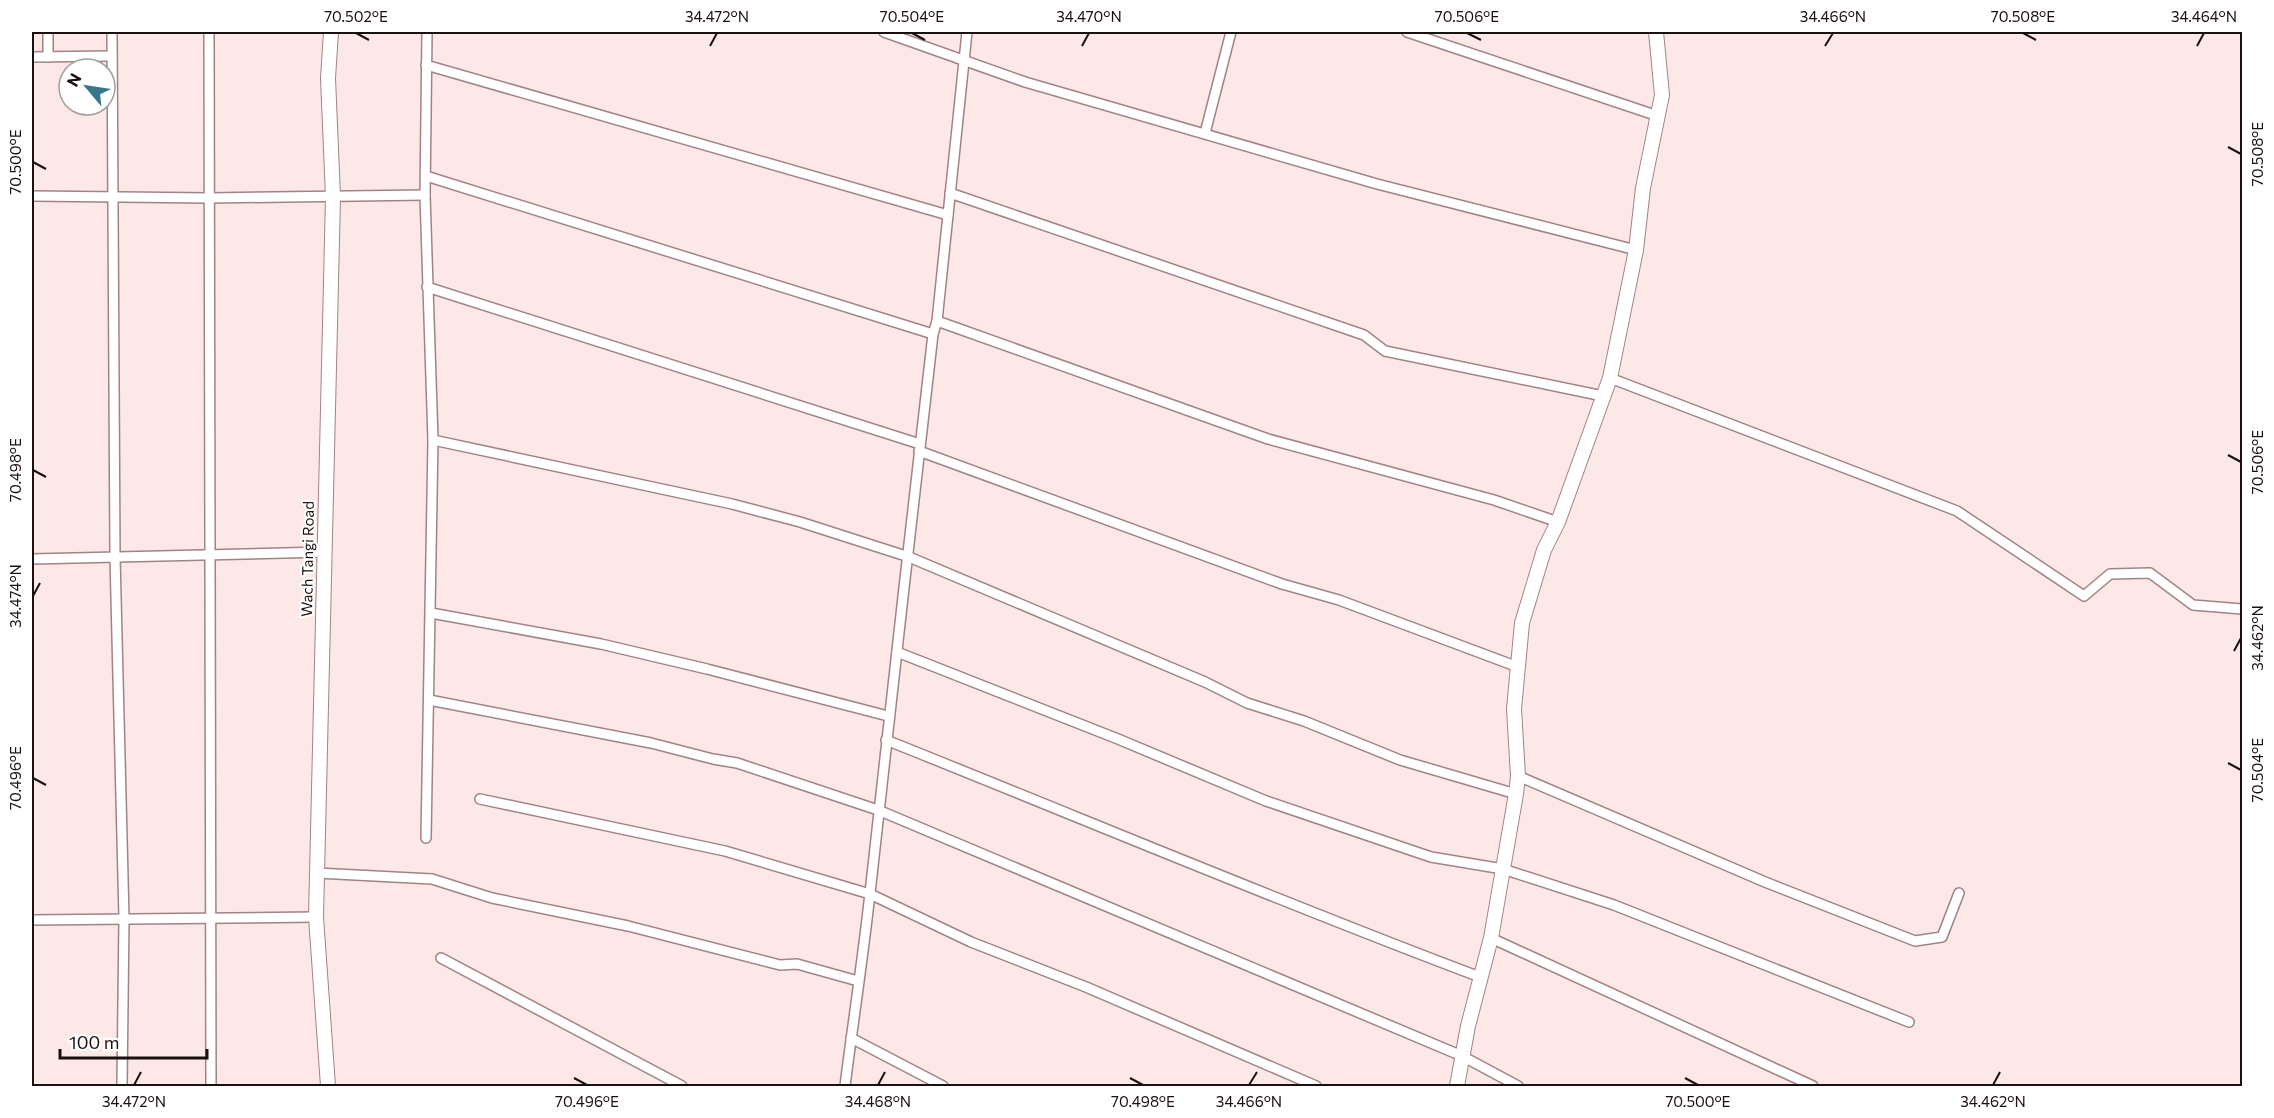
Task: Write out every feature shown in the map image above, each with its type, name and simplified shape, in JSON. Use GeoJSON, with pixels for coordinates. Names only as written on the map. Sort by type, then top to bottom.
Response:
{"type":"FeatureCollection","features":[{"type":"Feature","properties":{"kind":"street"},"geometry":{"type":"LineString","coordinates":[[48,32],[48,57]]}},
{"type":"Feature","properties":{"kind":"street"},"geometry":{"type":"LineString","coordinates":[[112,32],[115,557],[124,918],[122,1086]]}},
{"type":"Feature","properties":{"kind":"street"},"geometry":{"type":"LineString","coordinates":[[209,32],[211,1086]]}},
{"type":"Feature","properties":{"kind":"street","name":"Wach Tangi Road"},"geometry":{"type":"LineString","coordinates":[[328,1086],[316,917],[333,197],[328,78],[332,32]]}},
{"type":"Feature","properties":{"kind":"street"},"geometry":{"type":"LineString","coordinates":[[426,838],[433,440],[425,195],[427,32]]}},
{"type":"Feature","properties":{"kind":"street"},"geometry":{"type":"LineString","coordinates":[[884,32],[1025,82],[1377,184],[1636,250]]}},
{"type":"Feature","properties":{"kind":"street"},"geometry":{"type":"LineString","coordinates":[[845,1086],[870,894],[888,716],[909,557],[933,334],[937,321],[967,32]]}},
{"type":"Feature","properties":{"kind":"street"},"geometry":{"type":"LineString","coordinates":[[1205,133],[1231,32]]}},
{"type":"Feature","properties":{"kind":"street"},"geometry":{"type":"LineString","coordinates":[[1407,32],[1658,116]]}},
{"type":"Feature","properties":{"kind":"street"},"geometry":{"type":"LineString","coordinates":[[1457,1086],[1480,977],[1491,939],[1516,794],[1518,776],[1514,709],[1522,623],[1544,550],[1557,522],[1610,378],[1636,250],[1643,188],[1662,95],[1656,32]]}},
{"type":"Feature","properties":{"kind":"street"},"geometry":{"type":"LineString","coordinates":[[32,57],[112,56]]}},
{"type":"Feature","properties":{"kind":"street"},"geometry":{"type":"LineString","coordinates":[[426,65],[948,215]]}},
{"type":"Feature","properties":{"kind":"street"},"geometry":{"type":"LineString","coordinates":[[426,176],[933,334]]}},
{"type":"Feature","properties":{"kind":"street"},"geometry":{"type":"LineString","coordinates":[[950,193],[1364,335],[1384,351],[1603,396]]}},
{"type":"Feature","properties":{"kind":"street"},"geometry":{"type":"LineString","coordinates":[[32,196],[209,198],[425,195]]}},
{"type":"Feature","properties":{"kind":"street"},"geometry":{"type":"LineString","coordinates":[[427,287],[920,448],[1282,584],[1339,600],[1518,667]]}},
{"type":"Feature","properties":{"kind":"street"},"geometry":{"type":"LineString","coordinates":[[937,321],[1268,439],[1494,500],[1557,522]]}},
{"type":"Feature","properties":{"kind":"street"},"geometry":{"type":"LineString","coordinates":[[1610,378],[1957,511],[2084,596],[2110,574],[2150,573],[2193,605],[2242,609]]}},
{"type":"Feature","properties":{"kind":"street"},"geometry":{"type":"LineString","coordinates":[[433,440],[732,504],[800,522],[909,557],[1205,682],[1247,703],[1304,721],[1400,760],[1516,794]]}},
{"type":"Feature","properties":{"kind":"street"},"geometry":{"type":"LineString","coordinates":[[32,559],[324,552]]}},
{"type":"Feature","properties":{"kind":"street"},"geometry":{"type":"LineString","coordinates":[[431,613],[601,644],[888,716]]}},
{"type":"Feature","properties":{"kind":"street"},"geometry":{"type":"LineString","coordinates":[[897,652],[1118,739],[1266,801],[1431,857],[1503,869],[1614,905],[1909,1022]]}},
{"type":"Feature","properties":{"kind":"street"},"geometry":{"type":"LineString","coordinates":[[429,700],[651,743],[737,763],[878,810],[1462,1056],[1518,1086]]}},
{"type":"Feature","properties":{"kind":"street"},"geometry":{"type":"LineString","coordinates":[[886,740],[1144,843],[1221,877],[1480,977]]}},
{"type":"Feature","properties":{"kind":"street"},"geometry":{"type":"LineString","coordinates":[[1518,776],[1765,882],[1915,941],[1942,937],[1959,893]]}},
{"type":"Feature","properties":{"kind":"street"},"geometry":{"type":"LineString","coordinates":[[480,799],[725,851],[870,894],[971,942],[1086,987],[1316,1086]]}},
{"type":"Feature","properties":{"kind":"street"},"geometry":{"type":"LineString","coordinates":[[317,873],[432,879],[492,898],[628,926],[771,963],[797,964],[858,981]]}},
{"type":"Feature","properties":{"kind":"street"},"geometry":{"type":"LineString","coordinates":[[32,920],[316,917]]}},
{"type":"Feature","properties":{"kind":"street"},"geometry":{"type":"LineString","coordinates":[[1491,939],[1813,1086]]}},
{"type":"Feature","properties":{"kind":"street"},"geometry":{"type":"LineString","coordinates":[[441,958],[682,1086]]}},
{"type":"Feature","properties":{"kind":"street"},"geometry":{"type":"LineString","coordinates":[[851,1038],[943,1086]]}}]}
